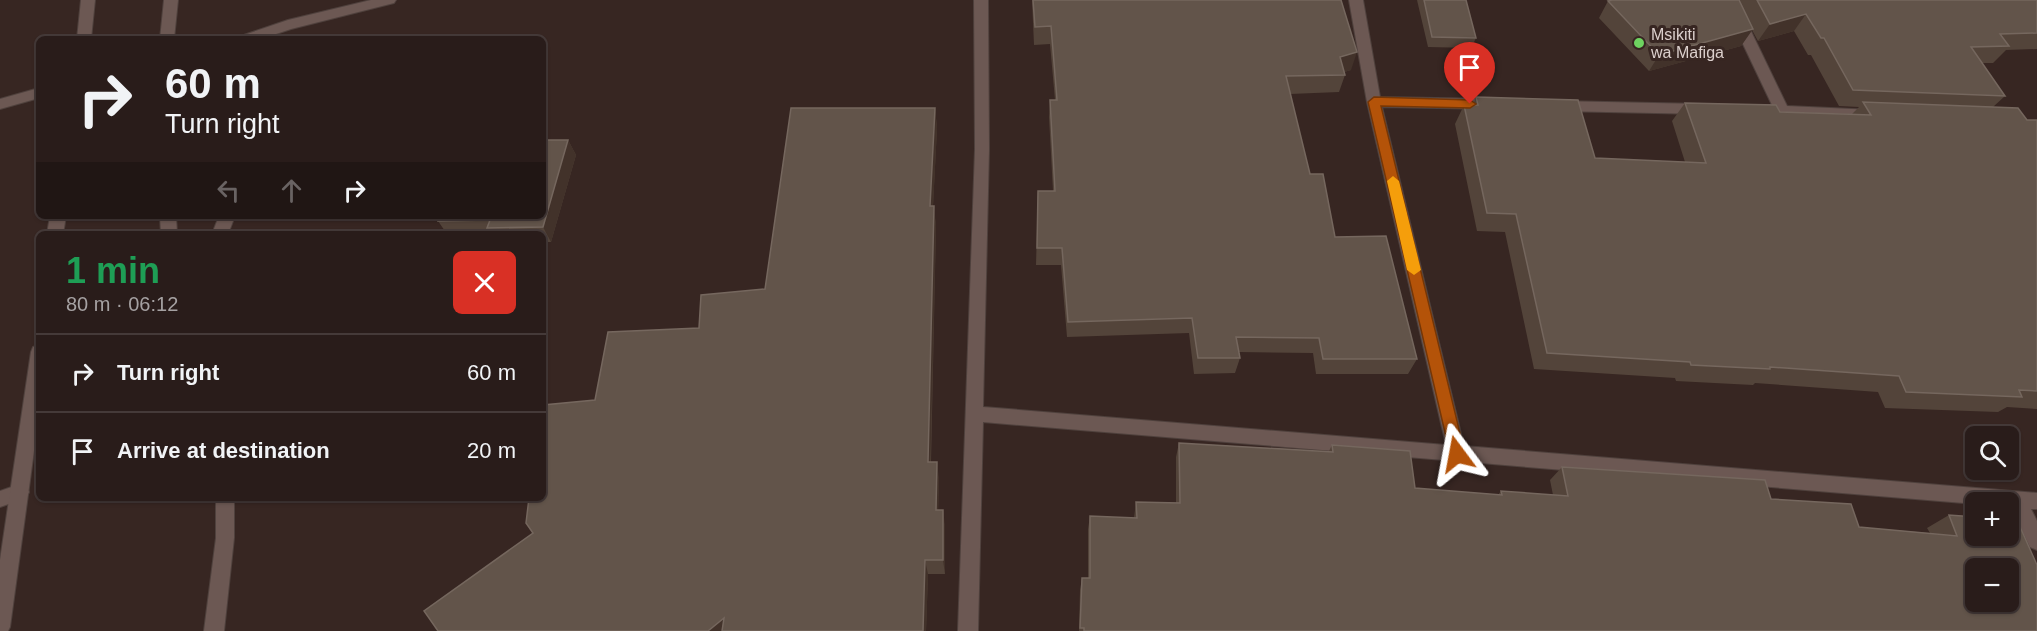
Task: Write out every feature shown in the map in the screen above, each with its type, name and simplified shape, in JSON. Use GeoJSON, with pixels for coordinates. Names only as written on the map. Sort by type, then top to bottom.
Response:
{"type":"FeatureCollection","features":[{"type":"Feature","properties":{"kind":"street"},"geometry":{"type":"LineString","coordinates":[[84,36],[88,0]]}},
{"type":"Feature","properties":{"kind":"street"},"geometry":{"type":"LineString","coordinates":[[166,36],[171,0]]}},
{"type":"Feature","properties":{"kind":"street"},"geometry":{"type":"LineString","coordinates":[[263,36],[286,32],[389,0]]}},
{"type":"Feature","properties":{"kind":"street"},"geometry":{"type":"LineString","coordinates":[[968,631],[982,149],[981,0]]}},
{"type":"Feature","properties":{"kind":"street"},"geometry":{"type":"LineString","coordinates":[[1356,0],[1374,102],[1457,454]]}},
{"type":"Feature","properties":{"kind":"street"},"geometry":{"type":"LineString","coordinates":[[1729,0],[1782,111]]}},
{"type":"Feature","properties":{"kind":"street"},"geometry":{"type":"LineString","coordinates":[[0,104],[36,94]]}},
{"type":"Feature","properties":{"kind":"street"},"geometry":{"type":"LineString","coordinates":[[1374,102],[1506,105]]}},
{"type":"Feature","properties":{"kind":"street"},"geometry":{"type":"LineString","coordinates":[[1542,106],[1722,110]]}},
{"type":"Feature","properties":{"kind":"street"},"geometry":{"type":"LineString","coordinates":[[1746,110],[1886,115]]}},
{"type":"Feature","properties":{"kind":"street"},"geometry":{"type":"LineString","coordinates":[[0,627],[36,374]]}},
{"type":"Feature","properties":{"kind":"street"},"geometry":{"type":"LineString","coordinates":[[975,414],[1965,496]]}},
{"type":"Feature","properties":{"kind":"street"},"geometry":{"type":"LineString","coordinates":[[0,499],[20,492]]}},
{"type":"Feature","properties":{"kind":"street"},"geometry":{"type":"LineString","coordinates":[[2019,500],[2037,501]]}},
{"type":"Feature","properties":{"kind":"street"},"geometry":{"type":"LineString","coordinates":[[214,631],[225,538],[225,501]]}},
{"type":"Feature","properties":{"kind":"street"},"geometry":{"type":"LineString","coordinates":[[2019,504],[2037,541]]}},
{"type":"Feature","properties":{"kind":"building"},"geometry":{"type":"Polygon","coordinates":[[[1033,0],[1341,0],[1357,52],[1340,57],[1345,75],[1286,76],[1310,174],[1323,174],[1335,237],[1386,236],[1417,359],[1323,359],[1319,338],[1236,337],[1240,358],[1198,358],[1192,318],[1068,322],[1062,248],[1037,248],[1038,191],[1055,191],[1050,100],[1057,100],[1051,26],[1035,27],[1033,0]]]}},
{"type":"Feature","properties":{"kind":"building"},"geometry":{"type":"Polygon","coordinates":[[[1424,0],[1466,0],[1476,38],[1432,37],[1424,0]]]}},
{"type":"Feature","properties":{"kind":"building"},"geometry":{"type":"Polygon","coordinates":[[[1739,0],[1753,29],[1659,55],[1608,1],[1739,0]]]}},
{"type":"Feature","properties":{"kind":"building"},"geometry":{"type":"Polygon","coordinates":[[[1757,0],[2037,0],[2037,33],[2000,34],[2009,46],[1971,47],[2005,96],[1853,90],[1824,38],[1821,38],[1806,14],[1770,24],[1757,0]]]}},
{"type":"Feature","properties":{"kind":"building"},"geometry":{"type":"Polygon","coordinates":[[[1476,97],[1578,100],[1595,158],[1706,163],[1685,103],[1776,105],[1780,112],[1871,115],[1863,102],[2018,108],[2027,120],[2037,120],[2037,391],[2019,390],[2022,397],[1906,392],[1899,376],[1770,367],[1770,369],[1691,365],[1690,362],[1547,353],[1516,214],[1487,213],[1464,105],[1478,105],[1476,97]]]}},
{"type":"Feature","properties":{"kind":"building"},"geometry":{"type":"Polygon","coordinates":[[[791,108],[935,108],[930,206],[934,206],[928,462],[937,462],[936,510],[943,510],[943,560],[925,560],[923,631],[722,631],[724,618],[708,631],[438,631],[424,611],[533,533],[526,523],[529,501],[546,501],[546,405],[595,400],[608,332],[699,328],[701,295],[765,289],[791,108]]]}},
{"type":"Feature","properties":{"kind":"building"},"geometry":{"type":"Polygon","coordinates":[[[546,140],[568,140],[546,217],[546,140]]]}},
{"type":"Feature","properties":{"kind":"building"},"geometry":{"type":"Polygon","coordinates":[[[438,219],[545,219],[543,227],[487,228],[490,220],[438,221],[438,219]]]}},
{"type":"Feature","properties":{"kind":"building"},"geometry":{"type":"Polygon","coordinates":[[[1179,443],[1333,452],[1332,445],[1410,451],[1415,488],[1502,495],[1501,491],[1568,496],[1562,467],[1765,480],[1771,499],[1851,504],[1859,527],[1957,536],[1949,515],[1965,516],[1965,546],[2019,546],[2019,524],[2037,565],[2037,631],[1084,631],[1084,628],[1080,628],[1082,578],[1090,578],[1090,516],[1137,518],[1136,502],[1180,503],[1179,443]]]}},
{"type":"Feature","properties":{"kind":"slow traffic"},"geometry":{"type":"LineString","coordinates":[[1393,181],[1414,270]]}},
{"type":"Feature","properties":{"kind":"place","name":"Msikiti wa Mafiga"},"geometry":{"type":"Point","coordinates":[1639,43]}},
{"type":"Feature","properties":{"kind":"route"},"geometry":{"type":"LineString","coordinates":[[1457,454],[1374,102],[1470,104]]}}]}
